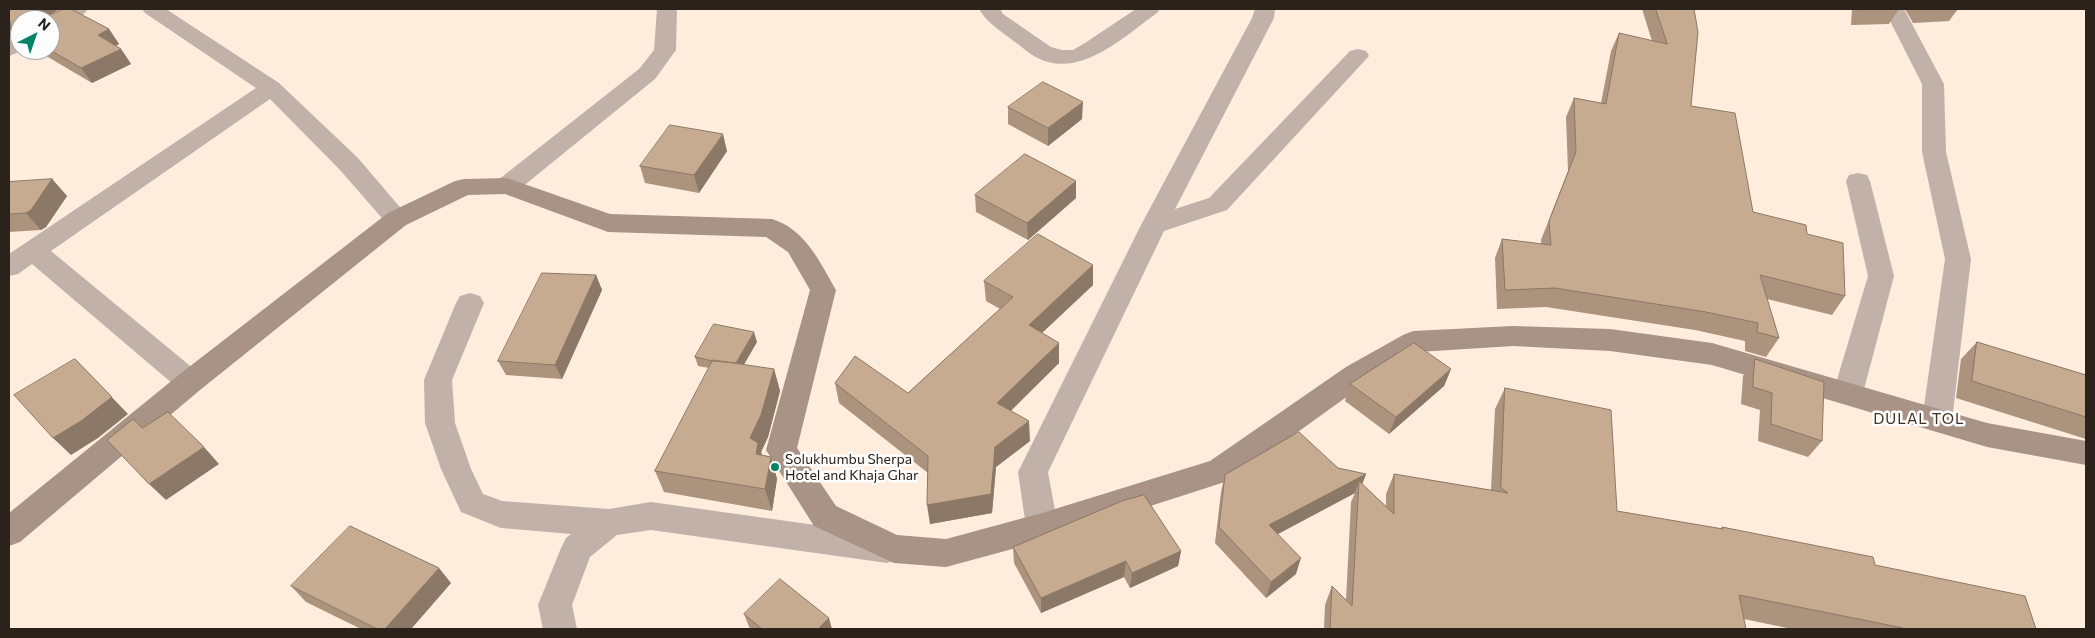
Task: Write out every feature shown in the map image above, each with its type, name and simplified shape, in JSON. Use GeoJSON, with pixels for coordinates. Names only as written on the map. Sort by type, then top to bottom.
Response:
{"type":"FeatureCollection","features":[{"type":"Feature","properties":{"kind":"street"},"geometry":{"type":"LineString","coordinates":[[60,19],[78,9]]}},
{"type":"Feature","properties":{"kind":"street"},"geometry":{"type":"LineString","coordinates":[[152,9],[271,88],[349,164],[397,219]]}},
{"type":"Feature","properties":{"kind":"street"},"geometry":{"type":"LineString","coordinates":[[507,186],[647,74],[665,50],[666,9]]}},
{"type":"Feature","properties":{"kind":"street"},"geometry":{"type":"LineString","coordinates":[[989,9],[996,18],[1043,52],[1061,56],[1077,56],[1093,48],[1150,9]]}},
{"type":"Feature","properties":{"kind":"street"},"geometry":{"type":"LineString","coordinates":[[1042,527],[1033,472],[1154,225],[1263,18],[1264,9]]}},
{"type":"Feature","properties":{"kind":"street"},"geometry":{"type":"LineString","coordinates":[[1894,9],[1933,84],[1934,152],[1958,258],[1936,420]]}},
{"type":"Feature","properties":{"kind":"street"},"geometry":{"type":"LineString","coordinates":[[1154,225],[1218,204],[1358,56]]}},
{"type":"Feature","properties":{"kind":"street"},"geometry":{"type":"LineString","coordinates":[[9,267],[271,88]]}},
{"type":"Feature","properties":{"kind":"street"},"geometry":{"type":"LineString","coordinates":[[1848,393],[1881,276],[1858,181]]}},
{"type":"Feature","properties":{"kind":"street"},"geometry":{"type":"LineString","coordinates":[[9,532],[190,382],[397,219],[464,187],[507,186],[608,223],[772,228],[797,246],[822,290],[781,450],[825,516],[894,550]]}},
{"type":"Feature","properties":{"kind":"street"},"geometry":{"type":"LineString","coordinates":[[33,250],[190,382]]}},
{"type":"Feature","properties":{"kind":"street"},"geometry":{"type":"LineString","coordinates":[[470,303],[438,380],[440,423],[456,469],[472,503],[501,514],[609,523],[650,516],[894,550],[946,553],[1042,527],[1220,471],[1356,375],[1413,342],[1513,336],[1610,340],[1712,354],[1987,435],[2086,453]]}},
{"type":"Feature","properties":{"kind":"street"},"geometry":{"type":"LineString","coordinates":[[560,629],[555,604],[577,548],[609,523]]}},
{"type":"Feature","properties":{"kind":"building"},"geometry":{"type":"Polygon","coordinates":[[[9,9],[37,9],[10,10],[9,21],[9,9]]]}},
{"type":"Feature","properties":{"kind":"building"},"geometry":{"type":"Polygon","coordinates":[[[63,9],[71,9],[109,29],[98,35],[121,49],[81,68],[60,56],[60,10],[63,9]]]}},
{"type":"Feature","properties":{"kind":"building"},"geometry":{"type":"Polygon","coordinates":[[[1656,9],[1694,9],[1698,32],[1691,106],[1735,113],[1753,212],[1806,225],[1807,234],[1843,243],[1845,296],[1760,275],[1779,338],[1757,332],[1758,323],[1706,312],[1555,288],[1505,290],[1502,239],[1551,245],[1549,221],[1576,152],[1574,98],[1606,104],[1619,33],[1667,44],[1656,9]]]}},
{"type":"Feature","properties":{"kind":"building"},"geometry":{"type":"Polygon","coordinates":[[[1043,82],[1083,102],[1048,128],[1008,107],[1043,82]]]}},
{"type":"Feature","properties":{"kind":"building"},"geometry":{"type":"Polygon","coordinates":[[[670,125],[723,134],[694,175],[640,166],[670,125]]]}},
{"type":"Feature","properties":{"kind":"building"},"geometry":{"type":"Polygon","coordinates":[[[1025,154],[1076,181],[1027,223],[975,195],[1025,154]]]}},
{"type":"Feature","properties":{"kind":"building"},"geometry":{"type":"Polygon","coordinates":[[[52,179],[31,210],[26,213],[9,214],[9,182],[52,179]]]}},
{"type":"Feature","properties":{"kind":"building"},"geometry":{"type":"Polygon","coordinates":[[[1038,234],[1093,265],[1029,325],[1059,343],[997,403],[1029,421],[995,447],[991,494],[927,505],[928,456],[835,383],[855,356],[908,393],[1013,297],[984,281],[1038,234]]]}},
{"type":"Feature","properties":{"kind":"building"},"geometry":{"type":"Polygon","coordinates":[[[542,273],[596,275],[555,365],[498,361],[542,273]]]}},
{"type":"Feature","properties":{"kind":"building"},"geometry":{"type":"Polygon","coordinates":[[[714,324],[754,332],[736,363],[695,357],[714,324]]]}},
{"type":"Feature","properties":{"kind":"building"},"geometry":{"type":"Polygon","coordinates":[[[1977,342],[2086,375],[2086,417],[1972,381],[1977,342]]]}},
{"type":"Feature","properties":{"kind":"building"},"geometry":{"type":"Polygon","coordinates":[[[1414,343],[1451,369],[1396,417],[1350,384],[1414,343]]]}},
{"type":"Feature","properties":{"kind":"building"},"geometry":{"type":"Polygon","coordinates":[[[75,359],[112,397],[81,421],[53,438],[14,395],[75,359]]]}},
{"type":"Feature","properties":{"kind":"building"},"geometry":{"type":"Polygon","coordinates":[[[1755,359],[1824,382],[1822,441],[1771,424],[1772,393],[1753,387],[1755,359]]]}},
{"type":"Feature","properties":{"kind":"building"},"geometry":{"type":"Polygon","coordinates":[[[713,360],[774,369],[761,415],[750,438],[758,443],[756,454],[771,457],[765,489],[655,471],[713,360]]]}},
{"type":"Feature","properties":{"kind":"building"},"geometry":{"type":"Polygon","coordinates":[[[1505,388],[1611,410],[1617,511],[1723,529],[1722,527],[1873,557],[1875,565],[2025,596],[2036,629],[1903,629],[1739,595],[1746,629],[1330,629],[1332,586],[1352,606],[1359,481],[1394,514],[1394,474],[1508,493],[1501,488],[1505,388]]]}},
{"type":"Feature","properties":{"kind":"building"},"geometry":{"type":"Polygon","coordinates":[[[168,412],[204,447],[149,484],[107,440],[133,419],[142,428],[168,412]]]}},
{"type":"Feature","properties":{"kind":"building"},"geometry":{"type":"Polygon","coordinates":[[[1299,432],[1338,468],[1366,474],[1269,525],[1301,558],[1271,582],[1219,527],[1225,475],[1299,432]]]}},
{"type":"Feature","properties":{"kind":"building"},"geometry":{"type":"Polygon","coordinates":[[[1144,495],[1181,551],[1132,573],[1126,561],[1041,598],[1013,547],[1122,501],[1144,495]]]}},
{"type":"Feature","properties":{"kind":"building"},"geometry":{"type":"Polygon","coordinates":[[[350,526],[439,568],[385,629],[377,629],[291,586],[350,526]]]}},
{"type":"Feature","properties":{"kind":"building"},"geometry":{"type":"Polygon","coordinates":[[[780,579],[829,618],[818,629],[762,629],[744,614],[780,579]]]}},
{"type":"Feature","properties":{"kind":"place","name":"Solukhumbu Sherpa Hotel and Khaja Ghar"},"geometry":{"type":"Point","coordinates":[775,467]}},
{"type":"Feature","properties":{"kind":"district","name":"DULAL TOL"},"geometry":{"type":"Point","coordinates":[1919,419]}}]}
